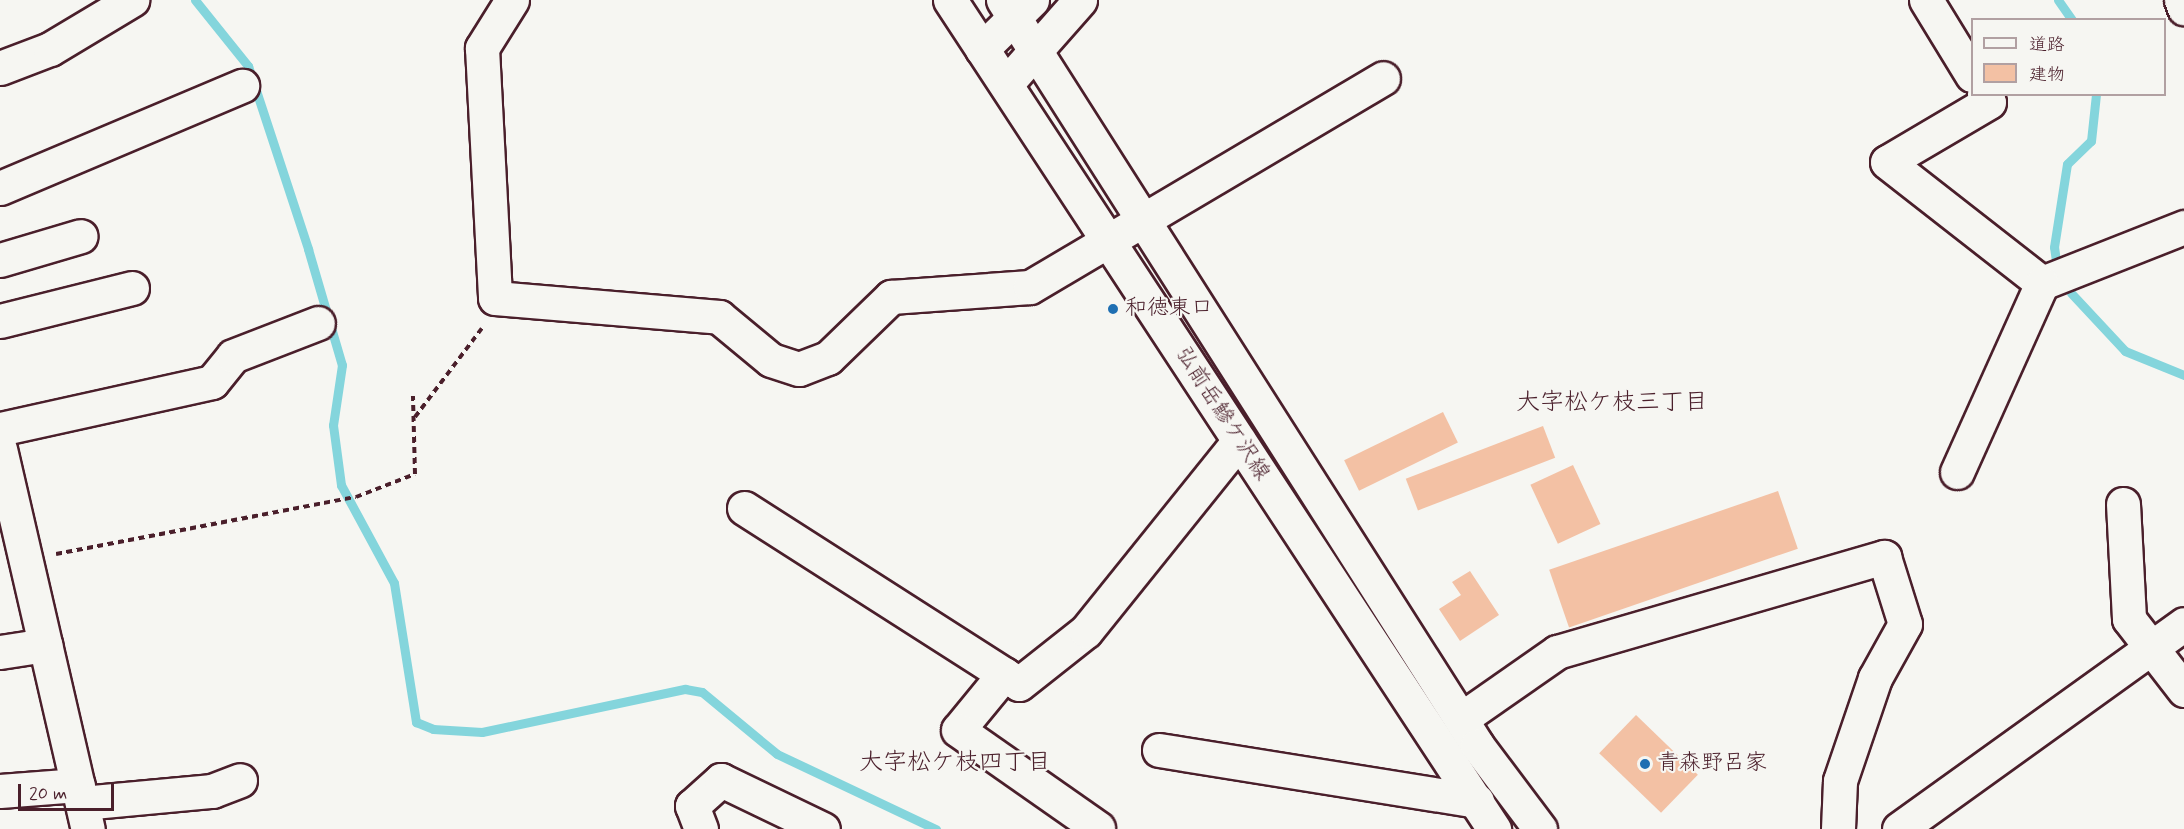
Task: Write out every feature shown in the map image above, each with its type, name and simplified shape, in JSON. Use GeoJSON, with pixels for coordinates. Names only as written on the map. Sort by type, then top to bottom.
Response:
{"type":"FeatureCollection","features":[{"type":"Feature","properties":{"kind":"street"},"geometry":{"type":"LineString","coordinates":[[0,68],[50,49],[132,0]]}},
{"type":"Feature","properties":{"kind":"street"},"geometry":{"type":"LineString","coordinates":[[512,0],[482,48],[495,298],[719,317],[771,360],[799,369],[828,358],[891,297],[1030,287],[1383,78]]}},
{"type":"Feature","properties":{"kind":"street","name":"弘前岳鰺ケ沢線"},"geometry":{"type":"LineString","coordinates":[[950,0],[1494,829]]}},
{"type":"Feature","properties":{"kind":"street"},"geometry":{"type":"LineString","coordinates":[[1006,84],[1080,0]]}},
{"type":"Feature","properties":{"kind":"street"},"geometry":{"type":"LineString","coordinates":[[1926,0],[1971,73]]}},
{"type":"Feature","properties":{"kind":"street"},"geometry":{"type":"LineString","coordinates":[[2181,0],[2184,8]]}},
{"type":"Feature","properties":{"kind":"street"},"geometry":{"type":"LineString","coordinates":[[982,49],[1016,6],[1036,50],[1461,719],[1540,829]]}},
{"type":"Feature","properties":{"kind":"street"},"geometry":{"type":"LineString","coordinates":[[0,188],[242,86]]}},
{"type":"Feature","properties":{"kind":"street"},"geometry":{"type":"LineString","coordinates":[[1985,96],[1989,102],[1887,162],[2042,283]]}},
{"type":"Feature","properties":{"kind":"street"},"geometry":{"type":"LineString","coordinates":[[1957,472],[2042,283],[2184,227]]}},
{"type":"Feature","properties":{"kind":"street"},"geometry":{"type":"LineString","coordinates":[[0,260],[81,236]]}},
{"type":"Feature","properties":{"kind":"street"},"geometry":{"type":"LineString","coordinates":[[0,321],[132,288]]}},
{"type":"Feature","properties":{"kind":"street"},"geometry":{"type":"LineString","coordinates":[[0,429],[212,382],[234,356],[318,323]]}},
{"type":"Feature","properties":{"kind":"street"},"geometry":{"type":"LineString","coordinates":[[744,508],[1019,684],[1086,631],[1239,441]]}},
{"type":"Feature","properties":{"kind":"street"},"geometry":{"type":"LineString","coordinates":[[0,450],[83,805]]}},
{"type":"Feature","properties":{"kind":"street"},"geometry":{"type":"LineString","coordinates":[[2123,504],[2129,619],[2184,690]]}},
{"type":"Feature","properties":{"kind":"street"},"geometry":{"type":"LineString","coordinates":[[1461,719],[1557,652],[1884,557],[1905,624],[1875,678],[1840,781],[1838,829]]}},
{"type":"Feature","properties":{"kind":"street"},"geometry":{"type":"LineString","coordinates":[[1899,829],[2184,624]]}},
{"type":"Feature","properties":{"kind":"street"},"geometry":{"type":"LineString","coordinates":[[0,652],[45,645]]}},
{"type":"Feature","properties":{"kind":"street"},"geometry":{"type":"LineString","coordinates":[[1004,674],[958,730],[1098,828]]}},
{"type":"Feature","properties":{"kind":"street"},"geometry":{"type":"LineString","coordinates":[[1159,750],[1477,801]]}},
{"type":"Feature","properties":{"kind":"street"},"geometry":{"type":"LineString","coordinates":[[0,791],[83,805],[118,795],[212,791],[240,780]]}},
{"type":"Feature","properties":{"kind":"street"},"geometry":{"type":"LineString","coordinates":[[701,829],[692,806],[721,780],[824,829]]}},
{"type":"Feature","properties":{"kind":"path"},"geometry":{"type":"LineString","coordinates":[[414,418],[479,335],[495,298]]}},
{"type":"Feature","properties":{"kind":"path"},"geometry":{"type":"LineString","coordinates":[[26,560],[356,497],[415,474],[413,396]]}},
{"type":"Feature","properties":{"kind":"building"},"geometry":{"type":"Polygon","coordinates":[[[1443,412],[1458,443],[1359,491],[1344,460],[1443,412]]]}},
{"type":"Feature","properties":{"kind":"building"},"geometry":{"type":"Polygon","coordinates":[[[1543,426],[1555,458],[1418,510],[1406,479],[1543,426]]]}},
{"type":"Feature","properties":{"kind":"building"},"geometry":{"type":"Polygon","coordinates":[[[1573,465],[1600,524],[1558,544],[1530,485],[1573,465]]]}},
{"type":"Feature","properties":{"kind":"building"},"geometry":{"type":"Polygon","coordinates":[[[1778,491],[1798,549],[1569,627],[1549,570],[1778,491]]]}},
{"type":"Feature","properties":{"kind":"building"},"geometry":{"type":"Polygon","coordinates":[[[1470,571],[1499,615],[1460,641],[1439,609],[1461,595],[1452,582],[1470,571]]]}},
{"type":"Feature","properties":{"kind":"building"},"geometry":{"type":"Polygon","coordinates":[[[1636,715],[1698,775],[1661,813],[1599,753],[1636,715]]]}},
{"type":"Feature","properties":{"kind":"waterway"},"geometry":{"type":"LineString","coordinates":[[195,0],[248,66],[308,249],[342,365],[333,425],[341,485],[394,583],[416,722],[433,729],[482,732],[685,689],[702,692],[777,754],[936,829]]}},
{"type":"Feature","properties":{"kind":"waterway"},"geometry":{"type":"LineString","coordinates":[[2058,0],[2071,18]]}},
{"type":"Feature","properties":{"kind":"waterway"},"geometry":{"type":"LineString","coordinates":[[2057,268],[2054,247],[2067,164],[2091,141],[2096,96]]}},
{"type":"Feature","properties":{"kind":"waterway"},"geometry":{"type":"LineString","coordinates":[[2071,293],[2125,351],[2184,375]]}},
{"type":"Feature","properties":{"kind":"place","name":"和徳東口"},"geometry":{"type":"Point","coordinates":[1113,309]}},
{"type":"Feature","properties":{"kind":"place","name":"青森野呂家"},"geometry":{"type":"Point","coordinates":[1645,764]}},
{"type":"Feature","properties":{"kind":"district","name":"大字松ケ枝三丁目"},"geometry":{"type":"Point","coordinates":[1612,403]}},
{"type":"Feature","properties":{"kind":"district","name":"大字松ケ枝四丁目"},"geometry":{"type":"Point","coordinates":[955,763]}}]}
